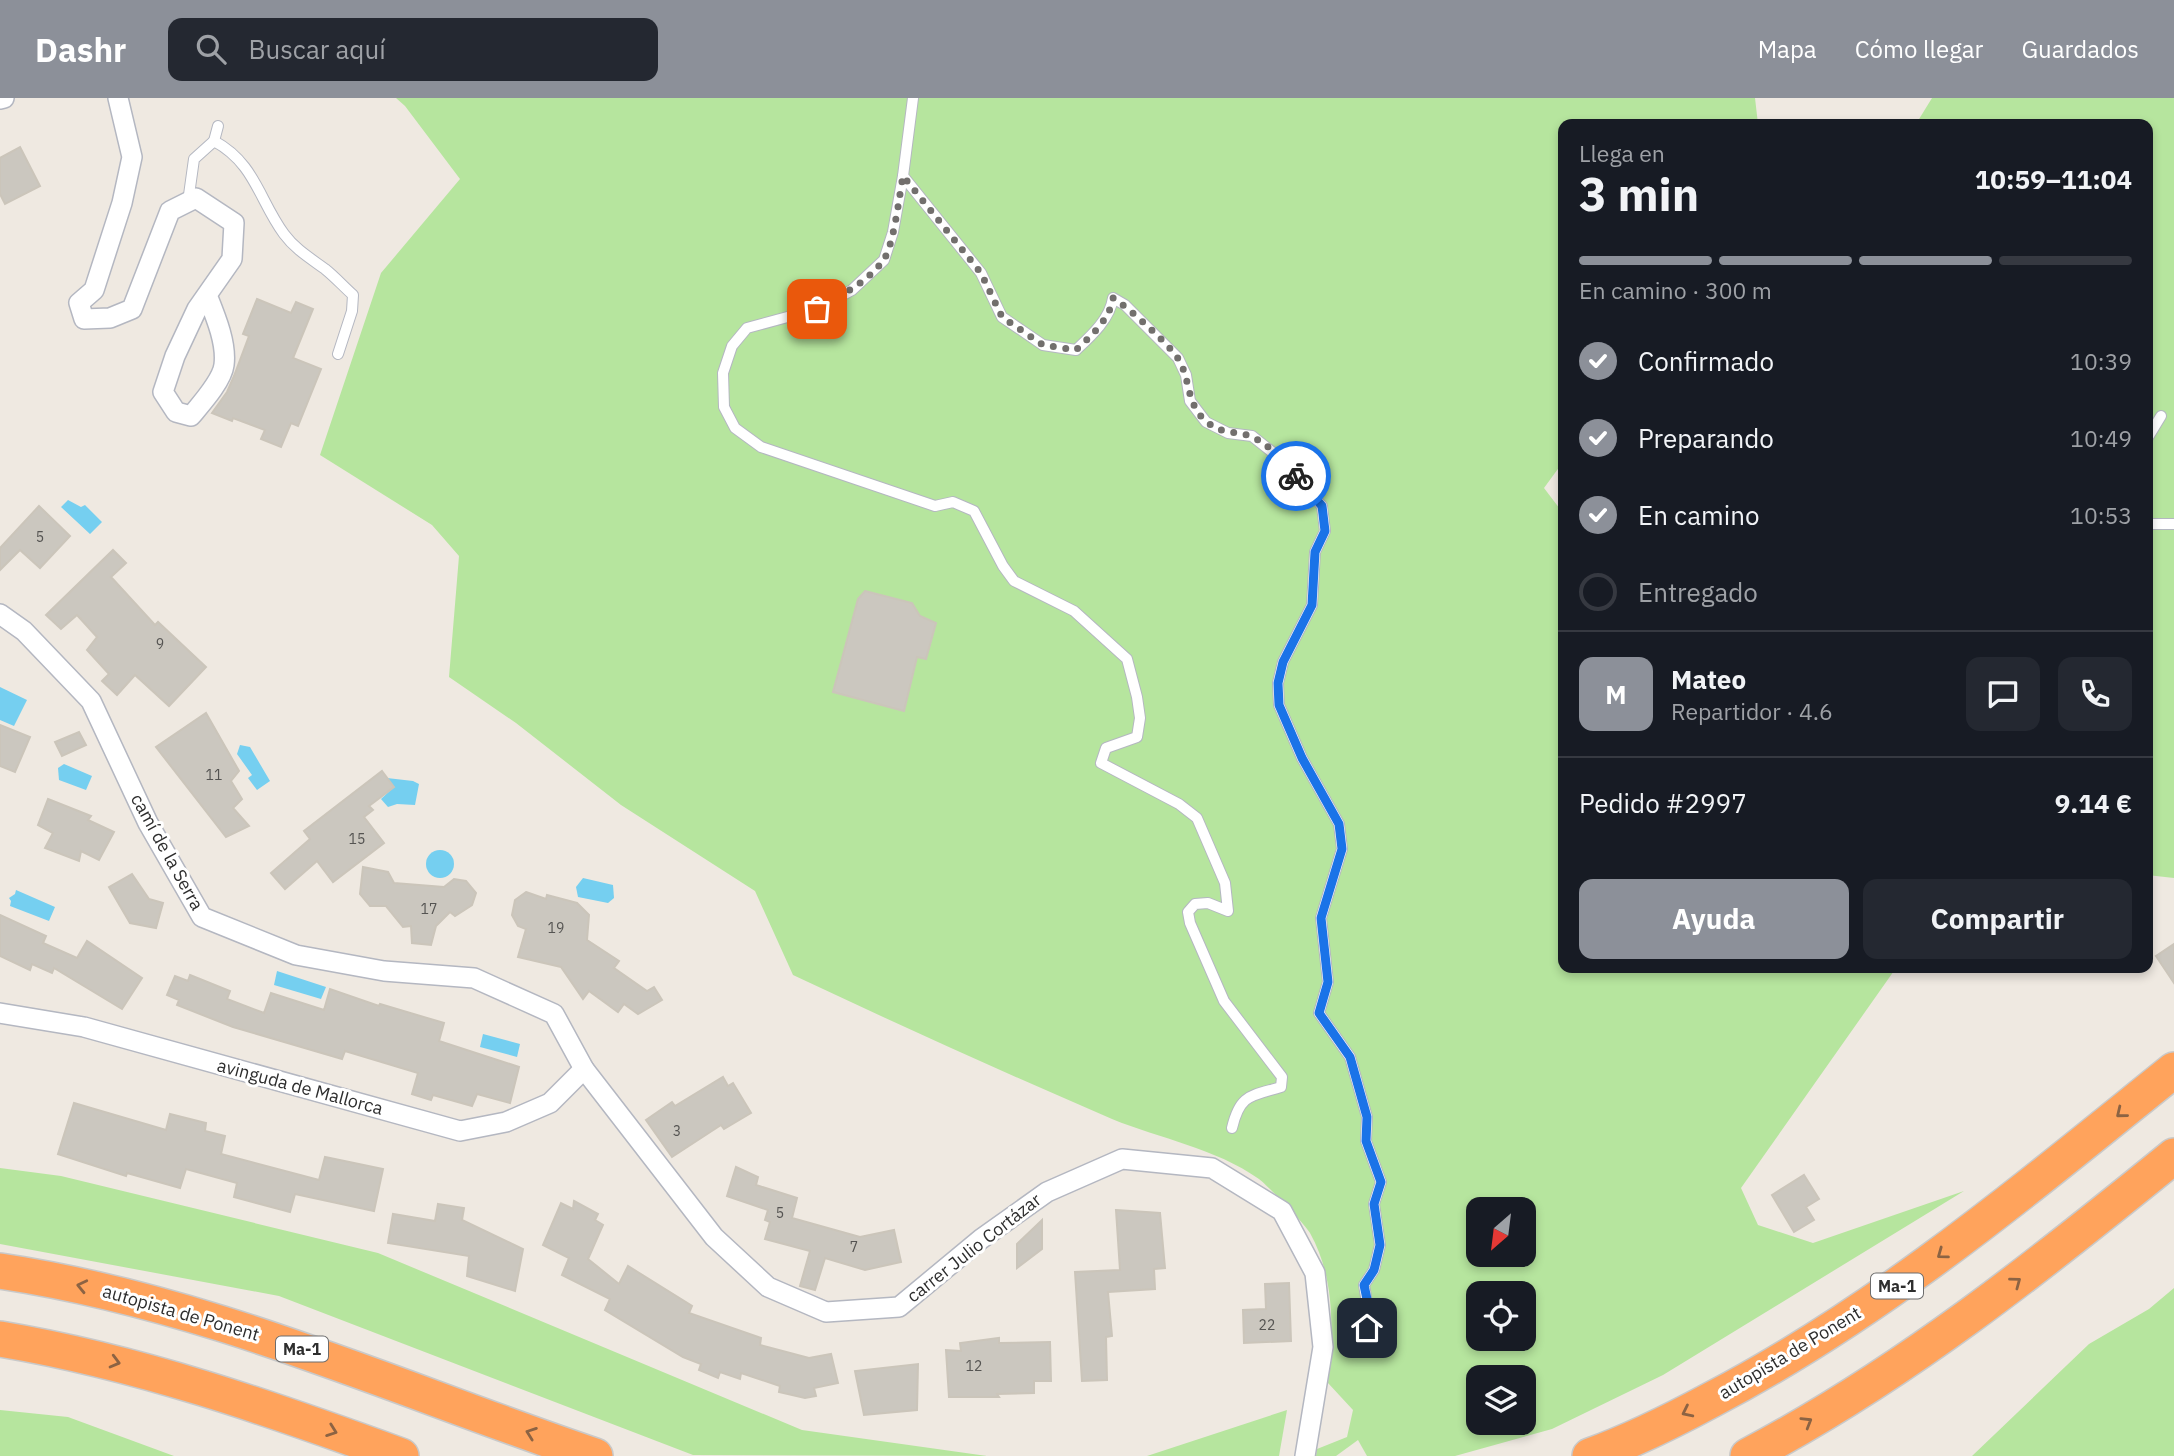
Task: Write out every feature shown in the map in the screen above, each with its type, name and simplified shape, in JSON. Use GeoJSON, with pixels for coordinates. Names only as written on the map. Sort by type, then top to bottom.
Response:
{"type":"FeatureCollection","features":[{"type":"Feature","properties":{"kind":"highway","name":"autopista de Ponent"},"geometry":{"type":"LineString","coordinates":[[1590,1456],[1645,1433],[1736,1387],[1868,1306],[1998,1212],[2174,1070]]}},
{"type":"Feature","properties":{"kind":"highway"},"geometry":{"type":"LineString","coordinates":[[1748,1456],[1846,1399],[1940,1337],[2032,1270],[2174,1156]]}},
{"type":"Feature","properties":{"kind":"highway","name":"autopista de Ponent"},"geometry":{"type":"LineString","coordinates":[[0,1271],[124,1296],[229,1325],[595,1456]]}},
{"type":"Feature","properties":{"kind":"highway"},"geometry":{"type":"LineString","coordinates":[[0,1339],[47,1347],[156,1373],[259,1405],[401,1456]]}},
{"type":"Feature","properties":{"kind":"street"},"geometry":{"type":"LineString","coordinates":[[118,98],[132,157],[122,203],[94,290],[79,303],[84,319],[110,318],[132,309],[170,211],[197,198],[234,223],[232,259],[197,309],[175,356],[163,392],[176,412],[191,416],[212,390],[225,366],[220,331],[207,295]]}},
{"type":"Feature","properties":{"kind":"street","name":"camí de la Serra"},"geometry":{"type":"LineString","coordinates":[[0,614],[24,631],[91,701],[148,823],[202,917],[296,955],[384,971],[474,978],[554,1014],[584,1069]]}},
{"type":"Feature","properties":{"kind":"street","name":"avinguda de Mallorca"},"geometry":{"type":"LineString","coordinates":[[0,1013],[84,1027],[460,1131],[506,1122],[550,1103],[584,1069]]}},
{"type":"Feature","properties":{"kind":"street","name":"carrer Julio Cortázar"},"geometry":{"type":"LineString","coordinates":[[584,1069],[714,1237],[768,1287],[826,1312],[899,1307],[981,1239],[1047,1192],[1122,1159],[1212,1168],[1282,1210],[1315,1273],[1322,1347],[1304,1456]]}},
{"type":"Feature","properties":{"kind":"lane"},"geometry":{"type":"LineString","coordinates":[[913,98],[893,232],[884,260],[852,290],[817,309],[747,328],[732,345],[723,373],[724,407],[735,428],[761,447],[936,506],[953,502],[974,511],[1003,566],[1014,581],[1074,611],[1127,659],[1140,718],[1137,737],[1106,748],[1101,763],[1179,804],[1196,818],[1225,883],[1228,911],[1208,903],[1195,904],[1188,912],[1190,923],[1224,1001],[1282,1077],[1281,1087],[1248,1097],[1236,1107],[1231,1128]]}},
{"type":"Feature","properties":{"kind":"lane"},"geometry":{"type":"LineString","coordinates":[[188,202],[194,159],[214,141],[218,126]]}},
{"type":"Feature","properties":{"kind":"lane"},"geometry":{"type":"LineString","coordinates":[[214,141],[232,150],[246,167],[284,234],[299,251],[327,271],[352,295],[352,311],[338,354]]}},
{"type":"Feature","properties":{"kind":"lane"},"geometry":{"type":"LineString","coordinates":[[903,176],[981,273],[1002,317],[1043,345],[1076,350],[1093,335],[1112,308],[1113,298],[1178,358],[1186,375],[1190,401],[1206,422],[1228,433],[1252,436],[1281,459],[1322,506],[1325,531],[1315,552],[1312,605],[1283,662],[1278,683],[1279,705],[1302,758],[1339,824],[1342,849],[1321,918],[1328,982],[1319,1013],[1350,1057],[1367,1117],[1366,1141],[1381,1182],[1374,1204],[1380,1245],[1374,1270],[1364,1285],[1370,1313],[1360,1345],[1353,1352]]}},
{"type":"Feature","properties":{"kind":"lane"},"geometry":{"type":"LineString","coordinates":[[2153,429],[2161,416]]}},
{"type":"Feature","properties":{"kind":"lane"},"geometry":{"type":"LineString","coordinates":[[2153,524],[2174,524]]}},
{"type":"Feature","properties":{"kind":"green space"},"geometry":{"type":"Polygon","coordinates":[[[396,98],[1755,98],[1757,119],[1558,119],[1558,469],[1544,488],[1558,506],[1558,973],[1892,973],[1741,1188],[1758,1225],[1813,1243],[1964,1191],[1663,1375],[1552,1429],[1536,1433],[1536,1365],[1466,1365],[1466,1435],[1530,1435],[1455,1456],[1367,1456],[1358,1440],[1336,1456],[1316,1456],[1317,1449],[1347,1437],[1353,1410],[1328,1383],[1331,1306],[1318,1251],[1310,1233],[1264,1183],[1224,1159],[1112,1119],[793,975],[755,891],[621,805],[516,723],[449,677],[459,556],[432,525],[320,455],[381,273],[460,179],[405,106],[396,98]]]}},
{"type":"Feature","properties":{"kind":"green space"},"geometry":{"type":"Polygon","coordinates":[[[1932,98],[2174,98],[2174,878],[2153,876],[2153,119],[1919,119],[1932,98]]]}},
{"type":"Feature","properties":{"kind":"green space"},"geometry":{"type":"Polygon","coordinates":[[[0,1168],[61,1176],[378,1253],[802,1430],[987,1456],[693,1455],[279,1296],[0,1244],[0,1168]]]}},
{"type":"Feature","properties":{"kind":"green space"},"geometry":{"type":"Polygon","coordinates":[[[2174,1288],[2174,1456],[1972,1456],[2089,1344],[2149,1309],[2174,1288]]]}},
{"type":"Feature","properties":{"kind":"green space"},"geometry":{"type":"Polygon","coordinates":[[[0,1410],[68,1417],[174,1456],[0,1456],[0,1410]]]}},
{"type":"Feature","properties":{"kind":"green space"},"geometry":{"type":"Polygon","coordinates":[[[1287,1410],[1279,1456],[1147,1456],[1287,1410]]]}},
{"type":"Feature","properties":{"kind":"water"},"geometry":{"type":"Polygon","coordinates":[[[68,500],[81,507],[85,505],[102,522],[90,534],[61,507],[68,500]]]}},
{"type":"Feature","properties":{"kind":"water"},"geometry":{"type":"Polygon","coordinates":[[[0,687],[27,700],[14,726],[0,720],[0,687]]]}},
{"type":"Feature","properties":{"kind":"water"},"geometry":{"type":"Polygon","coordinates":[[[240,745],[250,747],[270,781],[257,790],[248,778],[252,775],[237,754],[240,745]]]}},
{"type":"Feature","properties":{"kind":"water"},"geometry":{"type":"Polygon","coordinates":[[[64,764],[92,776],[86,790],[59,780],[58,768],[64,764]]]}},
{"type":"Feature","properties":{"kind":"water"},"geometry":{"type":"Polygon","coordinates":[[[387,778],[419,784],[415,805],[397,804],[388,807],[381,799],[394,787],[387,778]]]}},
{"type":"Feature","properties":{"kind":"water"},"geometry":{"type":"Polygon","coordinates":[[[440,850],[450,854],[454,864],[450,874],[440,878],[430,874],[426,864],[430,854],[440,850]]]}},
{"type":"Feature","properties":{"kind":"water"},"geometry":{"type":"Polygon","coordinates":[[[583,878],[613,885],[614,898],[608,903],[578,897],[576,887],[583,878]]]}},
{"type":"Feature","properties":{"kind":"water"},"geometry":{"type":"Polygon","coordinates":[[[16,890],[55,907],[49,921],[10,906],[9,898],[16,890]]]}},
{"type":"Feature","properties":{"kind":"water"},"geometry":{"type":"Polygon","coordinates":[[[277,971],[326,987],[321,999],[274,985],[277,971]]]}},
{"type":"Feature","properties":{"kind":"water"},"geometry":{"type":"Polygon","coordinates":[[[483,1034],[520,1044],[517,1057],[480,1047],[483,1034]]]}},
{"type":"Feature","properties":{"kind":"building"},"geometry":{"type":"Polygon","coordinates":[[[20,147],[40,186],[5,204],[0,194],[0,158],[20,147]]]}},
{"type":"Feature","properties":{"kind":"building"},"geometry":{"type":"Polygon","coordinates":[[[257,299],[291,313],[296,302],[313,309],[293,358],[321,369],[298,426],[291,423],[281,447],[261,439],[265,430],[212,413],[227,392],[234,376],[249,336],[243,334],[257,299]]]}},
{"type":"Feature","properties":{"kind":"building"},"geometry":{"type":"Polygon","coordinates":[[[39,506],[70,536],[40,568],[20,550],[0,570],[0,548],[39,506]]]}},
{"type":"Feature","properties":{"kind":"building"},"geometry":{"type":"Polygon","coordinates":[[[113,550],[126,563],[111,577],[155,625],[158,622],[206,667],[169,706],[135,675],[117,695],[102,681],[109,674],[87,650],[97,637],[77,615],[61,629],[46,615],[113,550]]]}},
{"type":"Feature","properties":{"kind":"building"},"geometry":{"type":"Polygon","coordinates":[[[865,591],[912,603],[920,616],[936,623],[926,659],[917,657],[904,711],[833,692],[858,599],[865,591]]]}},
{"type":"Feature","properties":{"kind":"building"},"geometry":{"type":"Polygon","coordinates":[[[206,713],[239,771],[231,781],[242,799],[233,808],[249,826],[226,837],[156,747],[206,713]]]}},
{"type":"Feature","properties":{"kind":"building"},"geometry":{"type":"Polygon","coordinates":[[[0,725],[30,737],[15,772],[0,766],[0,725]]]}},
{"type":"Feature","properties":{"kind":"building"},"geometry":{"type":"Polygon","coordinates":[[[79,732],[86,745],[62,756],[55,742],[79,732]]]}},
{"type":"Feature","properties":{"kind":"building"},"geometry":{"type":"Polygon","coordinates":[[[382,771],[394,787],[369,806],[373,810],[364,817],[384,843],[333,882],[317,861],[285,889],[271,873],[310,839],[304,831],[382,771]]]}},
{"type":"Feature","properties":{"kind":"building"},"geometry":{"type":"Polygon","coordinates":[[[48,799],[91,816],[88,820],[114,832],[99,860],[81,851],[79,861],[45,848],[53,833],[38,825],[48,799]]]}},
{"type":"Feature","properties":{"kind":"building"},"geometry":{"type":"Polygon","coordinates":[[[363,867],[388,872],[394,883],[444,887],[454,879],[466,881],[476,893],[472,905],[455,916],[450,912],[436,926],[431,945],[412,943],[411,926],[403,927],[386,906],[370,906],[360,894],[363,867]]]}},
{"type":"Feature","properties":{"kind":"building"},"geometry":{"type":"Polygon","coordinates":[[[132,874],[149,899],[163,903],[156,928],[130,923],[109,887],[132,874]]]}},
{"type":"Feature","properties":{"kind":"building"},"geometry":{"type":"Polygon","coordinates":[[[526,892],[546,899],[547,895],[577,903],[589,915],[587,940],[619,961],[614,968],[647,991],[654,987],[662,1000],[638,1014],[624,1004],[618,1012],[589,991],[583,999],[561,967],[518,957],[526,929],[518,926],[512,915],[515,900],[526,892]]]}},
{"type":"Feature","properties":{"kind":"building"},"geometry":{"type":"Polygon","coordinates":[[[0,915],[46,936],[43,943],[77,958],[87,941],[142,978],[122,1009],[54,968],[52,973],[32,964],[30,970],[0,956],[0,915]]]}},
{"type":"Feature","properties":{"kind":"building"},"geometry":{"type":"Polygon","coordinates":[[[2174,944],[2174,983],[2156,956],[2174,944]]]}},
{"type":"Feature","properties":{"kind":"building"},"geometry":{"type":"Polygon","coordinates":[[[190,975],[230,991],[227,999],[264,1013],[271,993],[324,1010],[330,989],[379,1006],[380,1004],[444,1023],[439,1041],[519,1067],[510,1103],[477,1094],[472,1106],[433,1095],[431,1100],[412,1094],[418,1073],[345,1051],[342,1059],[233,1027],[177,1005],[179,1000],[167,995],[175,976],[188,981],[190,975]]]}},
{"type":"Feature","properties":{"kind":"building"},"geometry":{"type":"Polygon","coordinates":[[[723,1077],[728,1086],[733,1083],[751,1113],[724,1129],[721,1125],[672,1157],[646,1120],[672,1102],[675,1106],[723,1077]]]}},
{"type":"Feature","properties":{"kind":"building"},"geometry":{"type":"Polygon","coordinates":[[[74,1103],[166,1130],[170,1114],[206,1123],[205,1131],[225,1136],[221,1154],[319,1180],[325,1157],[383,1169],[374,1211],[295,1194],[290,1212],[234,1197],[237,1183],[186,1169],[180,1188],[127,1173],[126,1176],[58,1154],[74,1103]]]}},
{"type":"Feature","properties":{"kind":"building"},"geometry":{"type":"Polygon","coordinates":[[[736,1167],[758,1177],[756,1185],[797,1198],[792,1218],[860,1237],[894,1230],[901,1262],[865,1270],[825,1258],[815,1290],[800,1286],[810,1251],[765,1239],[770,1222],[765,1220],[768,1210],[727,1196],[736,1167]]]}},
{"type":"Feature","properties":{"kind":"building"},"geometry":{"type":"Polygon","coordinates":[[[1804,1175],[1819,1199],[1806,1207],[1814,1220],[1794,1232],[1772,1195],[1804,1175]]]}},
{"type":"Feature","properties":{"kind":"building"},"geometry":{"type":"Polygon","coordinates":[[[574,1201],[598,1214],[595,1220],[603,1225],[588,1259],[619,1284],[628,1266],[692,1306],[689,1313],[761,1338],[760,1345],[809,1358],[831,1354],[838,1383],[814,1388],[816,1396],[805,1398],[779,1392],[780,1386],[741,1373],[740,1379],[720,1372],[718,1378],[699,1370],[701,1364],[683,1357],[605,1310],[610,1299],[562,1275],[569,1258],[543,1245],[561,1203],[573,1209],[574,1201]]]}},
{"type":"Feature","properties":{"kind":"building"},"geometry":{"type":"Polygon","coordinates":[[[438,1204],[464,1208],[462,1220],[523,1249],[515,1291],[467,1276],[469,1256],[388,1243],[393,1214],[435,1221],[438,1204]]]}},
{"type":"Feature","properties":{"kind":"building"},"geometry":{"type":"Polygon","coordinates":[[[1116,1210],[1160,1213],[1165,1268],[1154,1269],[1155,1289],[1108,1292],[1112,1336],[1106,1337],[1107,1380],[1082,1381],[1075,1272],[1120,1270],[1116,1210]]]}},
{"type":"Feature","properties":{"kind":"building"},"geometry":{"type":"Polygon","coordinates":[[[1042,1220],[1042,1249],[1017,1268],[1017,1244],[1042,1220]]]}},
{"type":"Feature","properties":{"kind":"building"},"geometry":{"type":"Polygon","coordinates":[[[1289,1283],[1291,1341],[1244,1343],[1243,1310],[1266,1309],[1265,1284],[1289,1283]]]}},
{"type":"Feature","properties":{"kind":"building"},"geometry":{"type":"Polygon","coordinates":[[[999,1338],[999,1343],[1050,1342],[1051,1381],[1034,1381],[1034,1393],[997,1394],[999,1397],[949,1397],[946,1350],[961,1351],[960,1343],[999,1338]]]}},
{"type":"Feature","properties":{"kind":"building"},"geometry":{"type":"Polygon","coordinates":[[[918,1364],[917,1410],[864,1415],[855,1371],[918,1364]]]}},
{"type":"Feature","properties":{"kind":"way so far"},"geometry":{"type":"LineString","coordinates":[[817,309],[852,290],[884,260],[893,232],[903,176],[981,273],[1002,317],[1043,345],[1076,350],[1093,335],[1112,308],[1113,298],[1125,305],[1178,358],[1186,375],[1190,401],[1206,422],[1228,433],[1252,436],[1281,459],[1296,476]]}},
{"type":"Feature","properties":{"kind":"route"},"geometry":{"type":"LineString","coordinates":[[1296,476],[1322,506],[1325,531],[1315,552],[1312,605],[1283,662],[1278,683],[1279,705],[1302,758],[1339,824],[1342,849],[1321,918],[1328,982],[1319,1013],[1350,1057],[1367,1117],[1366,1141],[1381,1182],[1374,1204],[1380,1245],[1374,1270],[1364,1285],[1370,1313],[1367,1328]]}}]}
